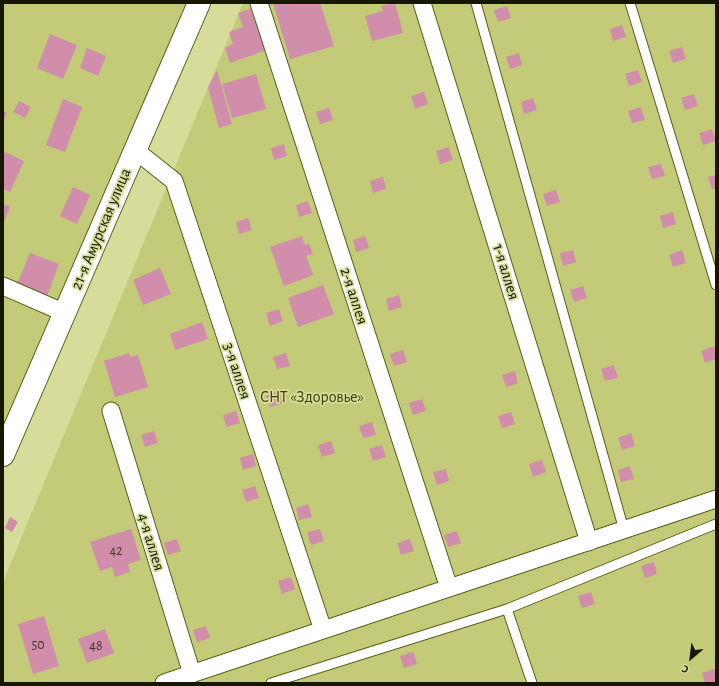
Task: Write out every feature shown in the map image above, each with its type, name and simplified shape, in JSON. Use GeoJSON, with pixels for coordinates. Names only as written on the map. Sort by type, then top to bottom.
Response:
{"type":"FeatureCollection","features":[{"type":"Feature","properties":{"kind":"main road","name":"21-я Амурская улица"},"geometry":{"type":"LineString","coordinates":[[3,455],[199,3]]}},
{"type":"Feature","properties":{"kind":"street","name":"2-я аллея"},"geometry":{"type":"LineString","coordinates":[[258,3],[448,588]]}},
{"type":"Feature","properties":{"kind":"street","name":"1-я аллея"},"geometry":{"type":"LineString","coordinates":[[422,3],[589,542]]}},
{"type":"Feature","properties":{"kind":"street","name":"3-я аллея"},"geometry":{"type":"LineString","coordinates":[[135,150],[174,181],[323,630]]}},
{"type":"Feature","properties":{"kind":"street"},"geometry":{"type":"LineString","coordinates":[[3,286],[65,313]]}},
{"type":"Feature","properties":{"kind":"street","name":"4-я аллея"},"geometry":{"type":"LineString","coordinates":[[111,410],[192,674]]}},
{"type":"Feature","properties":{"kind":"street"},"geometry":{"type":"LineString","coordinates":[[164,683],[716,499]]}},
{"type":"Feature","properties":{"kind":"lane"},"geometry":{"type":"LineString","coordinates":[[476,3],[624,530]]}},
{"type":"Feature","properties":{"kind":"lane"},"geometry":{"type":"LineString","coordinates":[[630,3],[716,285]]}},
{"type":"Feature","properties":{"kind":"lane"},"geometry":{"type":"LineString","coordinates":[[271,683],[300,679],[507,609],[716,524]]}},
{"type":"Feature","properties":{"kind":"lane"},"geometry":{"type":"LineString","coordinates":[[507,609],[532,683]]}},
{"type":"Feature","properties":{"kind":"green space"},"geometry":{"type":"Polygon","coordinates":[[[3,3],[187,3],[3,442],[3,3]]]}},
{"type":"Feature","properties":{"kind":"green space","name":"СНТ «Здоровье»"},"geometry":{"type":"Polygon","coordinates":[[[243,3],[716,3],[716,683],[3,683],[3,582],[243,3]]]}},
{"type":"Feature","properties":{"kind":"building"},"geometry":{"type":"Polygon","coordinates":[[[273,3],[320,3],[334,46],[290,59],[273,3]]]}},
{"type":"Feature","properties":{"kind":"building"},"geometry":{"type":"Polygon","coordinates":[[[395,3],[403,33],[372,41],[365,16],[383,11],[381,6],[395,3]]]}},
{"type":"Feature","properties":{"kind":"building"},"geometry":{"type":"Polygon","coordinates":[[[507,6],[511,18],[498,22],[494,10],[507,6]]]}},
{"type":"Feature","properties":{"kind":"building"},"geometry":{"type":"Polygon","coordinates":[[[255,7],[269,49],[230,63],[225,48],[233,44],[229,32],[243,27],[238,13],[255,7]]]}},
{"type":"Feature","properties":{"kind":"building"},"geometry":{"type":"Polygon","coordinates":[[[622,25],[626,37],[613,41],[610,29],[622,25]]]}},
{"type":"Feature","properties":{"kind":"building"},"geometry":{"type":"Polygon","coordinates":[[[50,34],[77,45],[63,79],[37,68],[50,34]]]}},
{"type":"Feature","properties":{"kind":"building"},"geometry":{"type":"Polygon","coordinates":[[[682,47],[686,59],[673,63],[669,51],[682,47]]]}},
{"type":"Feature","properties":{"kind":"building"},"geometry":{"type":"Polygon","coordinates":[[[87,48],[106,56],[98,76],[80,68],[87,48]]]}},
{"type":"Feature","properties":{"kind":"building"},"geometry":{"type":"Polygon","coordinates":[[[519,53],[522,65],[510,69],[506,57],[519,53]]]}},
{"type":"Feature","properties":{"kind":"building"},"geometry":{"type":"Polygon","coordinates":[[[217,70],[232,124],[219,128],[208,87],[217,70]]]}},
{"type":"Feature","properties":{"kind":"building"},"geometry":{"type":"Polygon","coordinates":[[[638,70],[642,82],[629,86],[625,74],[638,70]]]}},
{"type":"Feature","properties":{"kind":"building"},"geometry":{"type":"Polygon","coordinates":[[[256,74],[266,109],[232,118],[222,84],[256,74]]]}},
{"type":"Feature","properties":{"kind":"building"},"geometry":{"type":"Polygon","coordinates":[[[424,92],[428,104],[415,109],[411,96],[424,92]]]}},
{"type":"Feature","properties":{"kind":"building"},"geometry":{"type":"Polygon","coordinates":[[[694,94],[698,106],[685,110],[681,98],[694,94]]]}},
{"type":"Feature","properties":{"kind":"building"},"geometry":{"type":"Polygon","coordinates":[[[533,98],[537,110],[524,114],[521,102],[533,98]]]}},
{"type":"Feature","properties":{"kind":"building"},"geometry":{"type":"Polygon","coordinates":[[[63,99],[82,107],[65,152],[46,145],[63,99]]]}},
{"type":"Feature","properties":{"kind":"building"},"geometry":{"type":"Polygon","coordinates":[[[19,101],[31,107],[25,118],[13,112],[19,101]]]}},
{"type":"Feature","properties":{"kind":"building"},"geometry":{"type":"Polygon","coordinates":[[[641,107],[645,120],[632,123],[628,111],[641,107]]]}},
{"type":"Feature","properties":{"kind":"building"},"geometry":{"type":"Polygon","coordinates":[[[329,108],[333,120],[320,124],[316,112],[329,108]]]}},
{"type":"Feature","properties":{"kind":"building"},"geometry":{"type":"Polygon","coordinates":[[[3,111],[7,113],[3,122],[3,111]]]}},
{"type":"Feature","properties":{"kind":"building"},"geometry":{"type":"Polygon","coordinates":[[[712,129],[716,141],[703,145],[699,133],[712,129]]]}},
{"type":"Feature","properties":{"kind":"building"},"geometry":{"type":"Polygon","coordinates":[[[284,144],[287,156],[274,160],[271,148],[284,144]]]}},
{"type":"Feature","properties":{"kind":"building"},"geometry":{"type":"Polygon","coordinates":[[[449,147],[453,160],[440,164],[436,151],[449,147]]]}},
{"type":"Feature","properties":{"kind":"building"},"geometry":{"type":"Polygon","coordinates":[[[3,151],[24,161],[10,192],[3,189],[3,151]]]}},
{"type":"Feature","properties":{"kind":"building"},"geometry":{"type":"Polygon","coordinates":[[[661,164],[665,176],[652,179],[648,167],[661,164]]]}},
{"type":"Feature","properties":{"kind":"building"},"geometry":{"type":"Polygon","coordinates":[[[716,175],[716,188],[712,189],[708,177],[716,175]]]}},
{"type":"Feature","properties":{"kind":"building"},"geometry":{"type":"Polygon","coordinates":[[[383,177],[386,189],[373,193],[370,181],[383,177]]]}},
{"type":"Feature","properties":{"kind":"building"},"geometry":{"type":"Polygon","coordinates":[[[73,187],[90,195],[77,224],[60,216],[73,187]]]}},
{"type":"Feature","properties":{"kind":"building"},"geometry":{"type":"Polygon","coordinates":[[[556,190],[560,202],[547,206],[543,194],[556,190]]]}},
{"type":"Feature","properties":{"kind":"building"},"geometry":{"type":"Polygon","coordinates":[[[308,201],[312,213],[299,217],[296,205],[308,201]]]}},
{"type":"Feature","properties":{"kind":"building"},"geometry":{"type":"Polygon","coordinates":[[[3,204],[10,207],[3,224],[3,204]]]}},
{"type":"Feature","properties":{"kind":"building"},"geometry":{"type":"Polygon","coordinates":[[[673,212],[676,224],[663,228],[660,216],[673,212]]]}},
{"type":"Feature","properties":{"kind":"building"},"geometry":{"type":"Polygon","coordinates":[[[248,218],[252,230],[239,234],[236,222],[248,218]]]}},
{"type":"Feature","properties":{"kind":"building"},"geometry":{"type":"Polygon","coordinates":[[[302,236],[305,245],[309,244],[313,254],[306,256],[313,275],[284,286],[270,247],[302,236]]]}},
{"type":"Feature","properties":{"kind":"building"},"geometry":{"type":"Polygon","coordinates":[[[365,236],[369,248],[356,252],[353,240],[365,236]]]}},
{"type":"Feature","properties":{"kind":"building"},"geometry":{"type":"Polygon","coordinates":[[[573,250],[576,262],[563,266],[560,253],[573,250]]]}},
{"type":"Feature","properties":{"kind":"building"},"geometry":{"type":"Polygon","coordinates":[[[682,250],[686,263],[673,267],[669,255],[682,250]]]}},
{"type":"Feature","properties":{"kind":"building"},"geometry":{"type":"Polygon","coordinates":[[[30,253],[59,264],[47,296],[17,284],[30,253]]]}},
{"type":"Feature","properties":{"kind":"building"},"geometry":{"type":"Polygon","coordinates":[[[160,268],[171,294],[143,305],[133,280],[160,268]]]}},
{"type":"Feature","properties":{"kind":"building"},"geometry":{"type":"Polygon","coordinates":[[[323,285],[334,314],[298,327],[288,298],[323,285]]]}},
{"type":"Feature","properties":{"kind":"building"},"geometry":{"type":"Polygon","coordinates":[[[583,286],[587,298],[574,302],[570,290],[583,286]]]}},
{"type":"Feature","properties":{"kind":"building"},"geometry":{"type":"Polygon","coordinates":[[[399,295],[402,307],[389,311],[386,299],[399,295]]]}},
{"type":"Feature","properties":{"kind":"building"},"geometry":{"type":"Polygon","coordinates":[[[279,309],[283,321],[270,326],[266,313],[279,309]]]}},
{"type":"Feature","properties":{"kind":"building"},"geometry":{"type":"Polygon","coordinates":[[[202,322],[208,339],[175,350],[170,334],[202,322]]]}},
{"type":"Feature","properties":{"kind":"building"},"geometry":{"type":"Polygon","coordinates":[[[714,346],[716,359],[705,363],[701,351],[714,346]]]}},
{"type":"Feature","properties":{"kind":"building"},"geometry":{"type":"Polygon","coordinates":[[[403,350],[407,362],[394,366],[390,354],[403,350]]]}},
{"type":"Feature","properties":{"kind":"building"},"geometry":{"type":"Polygon","coordinates":[[[129,353],[130,357],[138,355],[148,387],[115,397],[104,361],[129,353]]]}},
{"type":"Feature","properties":{"kind":"building"},"geometry":{"type":"Polygon","coordinates":[[[286,353],[290,366],[277,369],[273,357],[286,353]]]}},
{"type":"Feature","properties":{"kind":"building"},"geometry":{"type":"Polygon","coordinates":[[[614,365],[618,378],[605,381],[601,369],[614,365]]]}},
{"type":"Feature","properties":{"kind":"building"},"geometry":{"type":"Polygon","coordinates":[[[515,371],[518,383],[506,387],[502,375],[515,371]]]}},
{"type":"Feature","properties":{"kind":"building"},"geometry":{"type":"Polygon","coordinates":[[[279,391],[283,403],[270,407],[266,395],[279,391]]]}},
{"type":"Feature","properties":{"kind":"building"},"geometry":{"type":"Polygon","coordinates":[[[422,399],[426,411],[413,415],[409,403],[422,399]]]}},
{"type":"Feature","properties":{"kind":"building"},"geometry":{"type":"Polygon","coordinates":[[[236,411],[240,423],[227,427],[223,415],[236,411]]]}},
{"type":"Feature","properties":{"kind":"building"},"geometry":{"type":"Polygon","coordinates":[[[511,412],[515,424],[502,428],[498,416],[511,412]]]}},
{"type":"Feature","properties":{"kind":"building"},"geometry":{"type":"Polygon","coordinates":[[[372,422],[376,435],[363,438],[359,426],[372,422]]]}},
{"type":"Feature","properties":{"kind":"building"},"geometry":{"type":"Polygon","coordinates":[[[154,431],[158,443],[145,447],[141,435],[154,431]]]}},
{"type":"Feature","properties":{"kind":"building"},"geometry":{"type":"Polygon","coordinates":[[[631,433],[635,446],[622,450],[618,438],[631,433]]]}},
{"type":"Feature","properties":{"kind":"building"},"geometry":{"type":"Polygon","coordinates":[[[331,441],[335,453],[322,457],[318,445],[331,441]]]}},
{"type":"Feature","properties":{"kind":"building"},"geometry":{"type":"Polygon","coordinates":[[[382,445],[386,457],[373,461],[369,449],[382,445]]]}},
{"type":"Feature","properties":{"kind":"building"},"geometry":{"type":"Polygon","coordinates":[[[253,454],[256,466],[243,470],[240,458],[253,454]]]}},
{"type":"Feature","properties":{"kind":"building"},"geometry":{"type":"Polygon","coordinates":[[[542,460],[546,472],[533,477],[529,464],[542,460]]]}},
{"type":"Feature","properties":{"kind":"building"},"geometry":{"type":"Polygon","coordinates":[[[630,466],[634,479],[621,482],[618,470],[630,466]]]}},
{"type":"Feature","properties":{"kind":"building"},"geometry":{"type":"Polygon","coordinates":[[[446,469],[449,481],[437,485],[433,472],[446,469]]]}},
{"type":"Feature","properties":{"kind":"building"},"geometry":{"type":"Polygon","coordinates":[[[255,486],[259,498],[246,502],[242,490],[255,486]]]}},
{"type":"Feature","properties":{"kind":"building"},"geometry":{"type":"Polygon","coordinates":[[[308,504],[312,517],[299,520],[296,508],[308,504]]]}},
{"type":"Feature","properties":{"kind":"building"},"geometry":{"type":"Polygon","coordinates":[[[10,517],[18,522],[12,532],[5,528],[10,517]]]}},
{"type":"Feature","properties":{"kind":"building"},"geometry":{"type":"Polygon","coordinates":[[[131,529],[141,560],[128,564],[130,572],[115,577],[112,567],[100,571],[90,542],[131,529]]]}},
{"type":"Feature","properties":{"kind":"building"},"geometry":{"type":"Polygon","coordinates":[[[320,529],[324,541],[311,545],[307,532],[320,529]]]}},
{"type":"Feature","properties":{"kind":"building"},"geometry":{"type":"Polygon","coordinates":[[[457,531],[461,543],[448,547],[444,535],[457,531]]]}},
{"type":"Feature","properties":{"kind":"building"},"geometry":{"type":"Polygon","coordinates":[[[177,539],[181,551],[168,555],[164,543],[177,539]]]}},
{"type":"Feature","properties":{"kind":"building"},"geometry":{"type":"Polygon","coordinates":[[[410,539],[414,551],[401,555],[397,543],[410,539]]]}},
{"type":"Feature","properties":{"kind":"building"},"geometry":{"type":"Polygon","coordinates":[[[654,562],[657,574],[645,578],[641,566],[654,562]]]}},
{"type":"Feature","properties":{"kind":"building"},"geometry":{"type":"Polygon","coordinates":[[[291,577],[295,589],[282,594],[278,581],[291,577]]]}},
{"type":"Feature","properties":{"kind":"building"},"geometry":{"type":"Polygon","coordinates":[[[591,592],[595,604],[582,608],[578,596],[591,592]]]}},
{"type":"Feature","properties":{"kind":"building"},"geometry":{"type":"Polygon","coordinates":[[[44,616],[59,666],[33,674],[18,624],[44,616]]]}},
{"type":"Feature","properties":{"kind":"building"},"geometry":{"type":"Polygon","coordinates":[[[206,626],[210,638],[197,642],[193,630],[206,626]]]}},
{"type":"Feature","properties":{"kind":"building"},"geometry":{"type":"Polygon","coordinates":[[[105,629],[114,653],[87,663],[78,639],[105,629]]]}},
{"type":"Feature","properties":{"kind":"building"},"geometry":{"type":"Polygon","coordinates":[[[413,652],[417,664],[404,668],[400,656],[413,652]]]}},
{"type":"Feature","properties":{"kind":"building"},"geometry":{"type":"Polygon","coordinates":[[[715,669],[716,682],[705,683],[702,673],[715,669]]]}}]}
